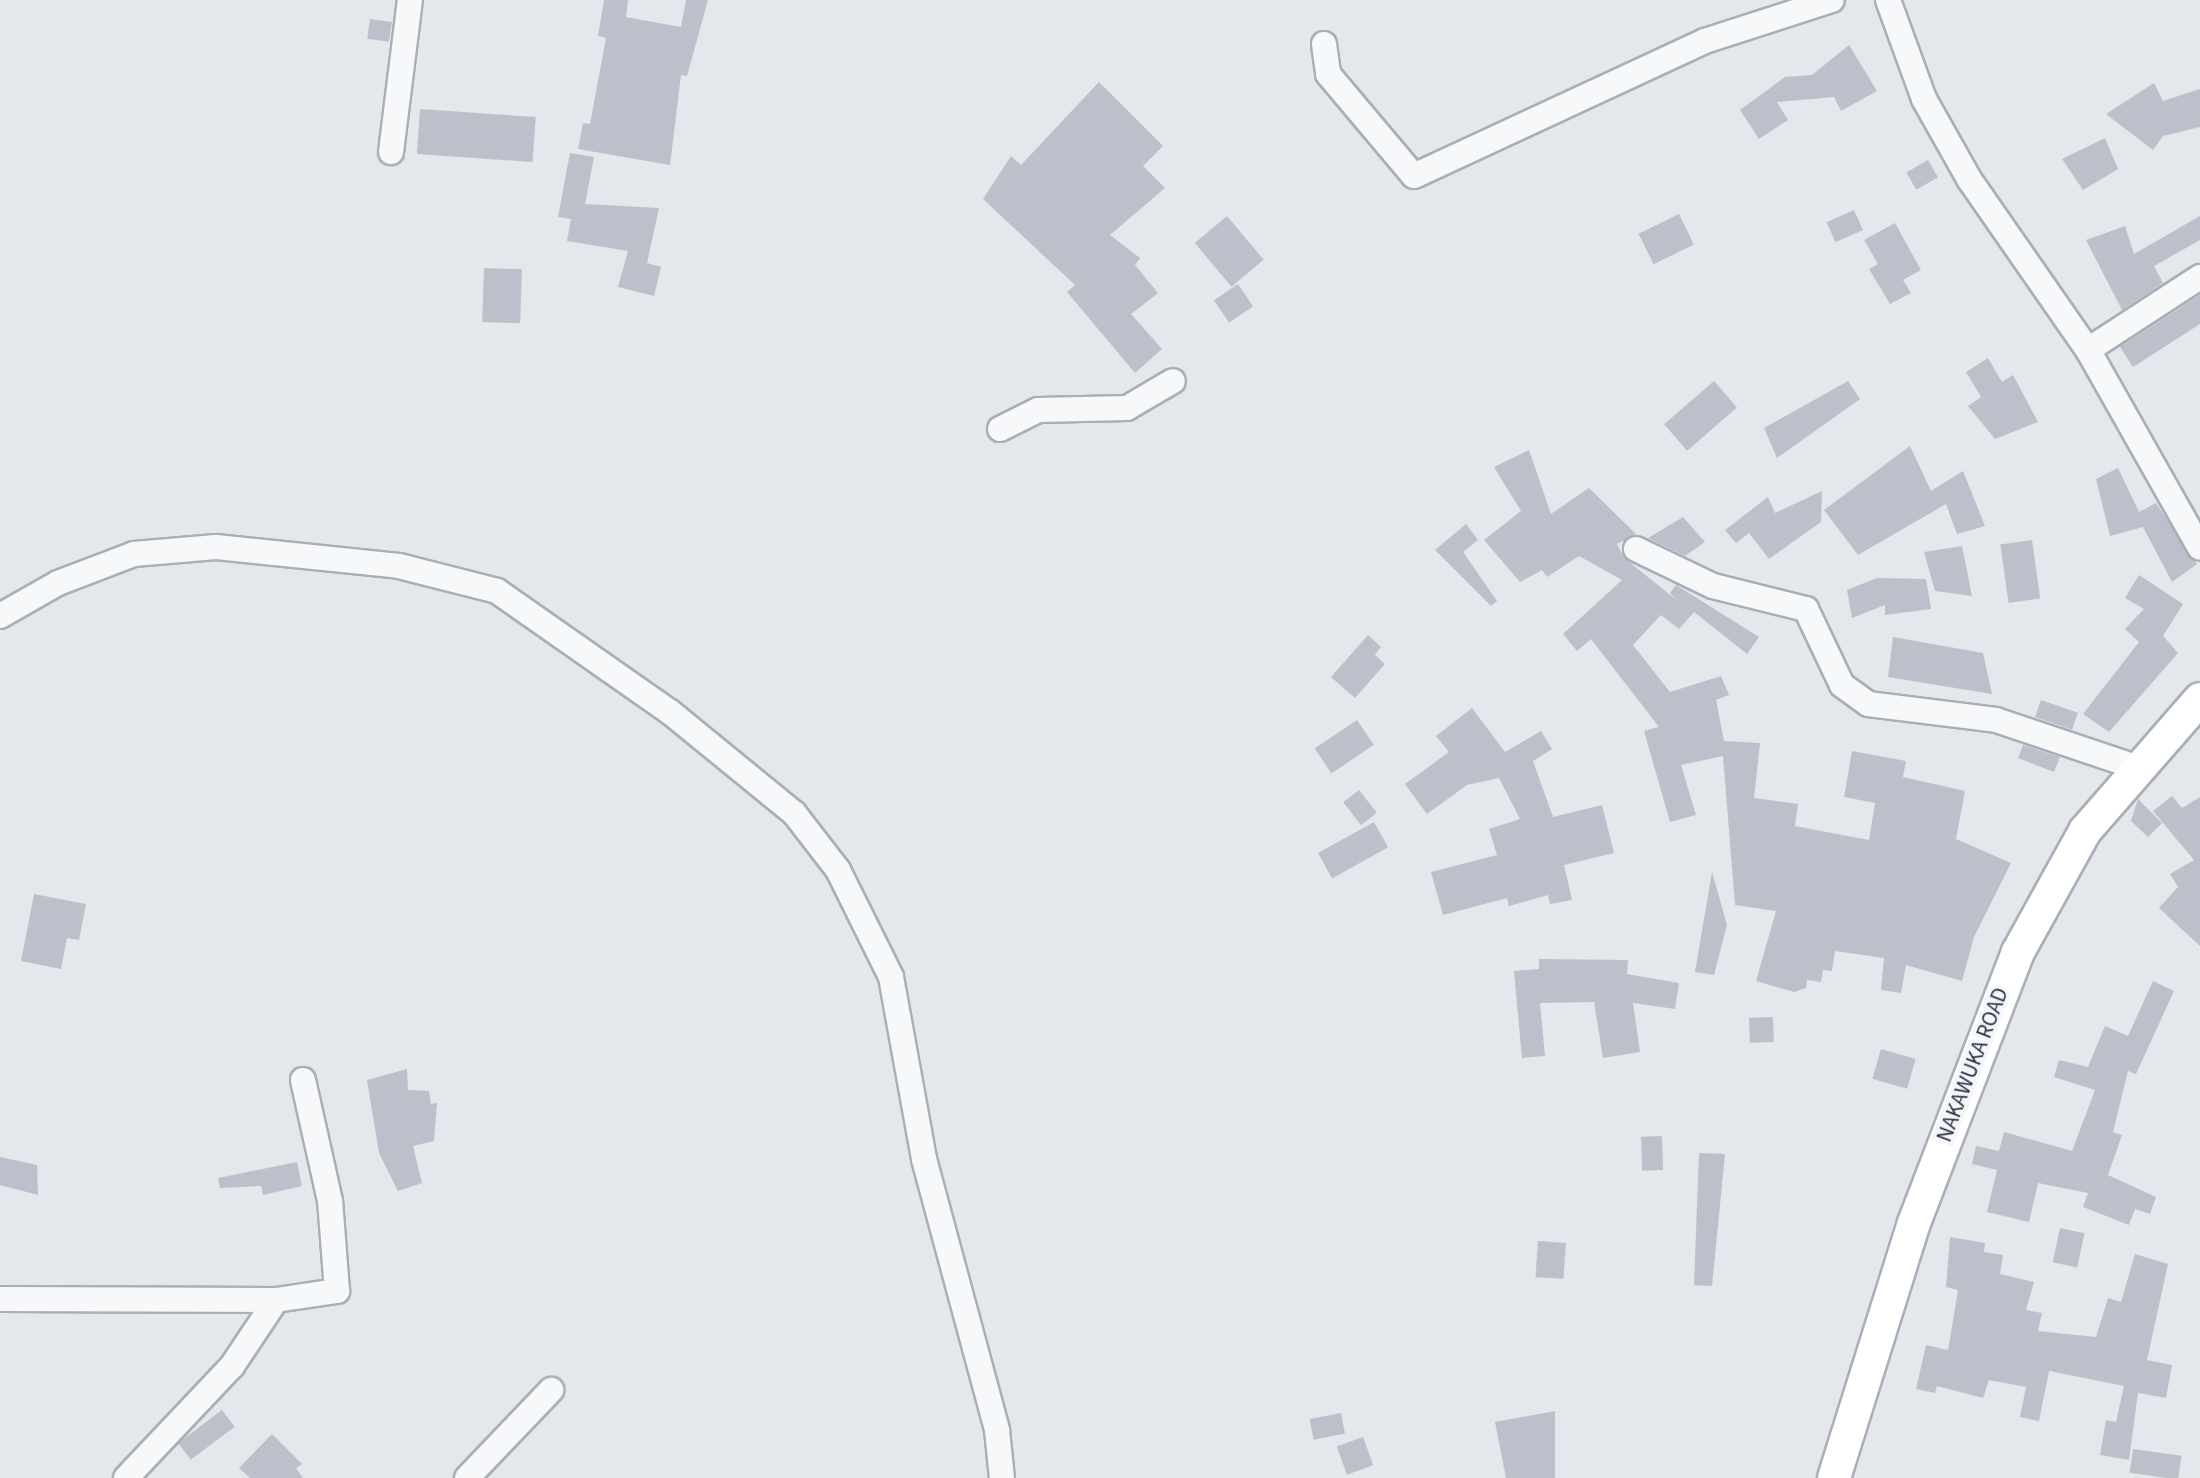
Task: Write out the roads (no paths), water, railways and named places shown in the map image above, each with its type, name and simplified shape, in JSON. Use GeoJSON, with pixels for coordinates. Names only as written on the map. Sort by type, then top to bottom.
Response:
{"type":"FeatureCollection","features":[{"type":"Feature","properties":{"kind":"main road","name":"NAKAWUKA ROAD"},"geometry":{"type":"LineString","coordinates":[[1834,1478],[1914,1223],[1990,1014],[2053,881],[2136,767],[2200,699]]}},
{"type":"Feature","properties":{"kind":"street"},"geometry":{"type":"LineString","coordinates":[[391,152],[410,0]]}},
{"type":"Feature","properties":{"kind":"street"},"geometry":{"type":"LineString","coordinates":[[1324,44],[1328,74],[1414,176],[1705,41],[1832,0]]}},
{"type":"Feature","properties":{"kind":"street"},"geometry":{"type":"LineString","coordinates":[[1888,0],[1924,99],[1969,179],[2088,350],[2200,548]]}},
{"type":"Feature","properties":{"kind":"street"},"geometry":{"type":"LineString","coordinates":[[2088,350],[2200,277]]}},
{"type":"Feature","properties":{"kind":"street"},"geometry":{"type":"LineString","coordinates":[[1000,429],[1038,410],[1127,408],[1173,381]]}},
{"type":"Feature","properties":{"kind":"street"},"geometry":{"type":"LineString","coordinates":[[0,616],[58,583],[134,554],[216,547],[413,570],[497,591],[670,712],[794,813],[838,870],[891,977],[924,1159],[997,1430],[1002,1478]]}},
{"type":"Feature","properties":{"kind":"street"},"geometry":{"type":"LineString","coordinates":[[1636,549],[1713,586],[1806,609],[1842,685],[1868,704],[1996,720],[2136,767]]}},
{"type":"Feature","properties":{"kind":"street"},"geometry":{"type":"LineString","coordinates":[[0,1299],[276,1300],[337,1291],[330,1201],[303,1080]]}},
{"type":"Feature","properties":{"kind":"street"},"geometry":{"type":"LineString","coordinates":[[126,1478],[232,1366],[276,1300]]}},
{"type":"Feature","properties":{"kind":"street"},"geometry":{"type":"LineString","coordinates":[[467,1478],[551,1390]]}}]}
